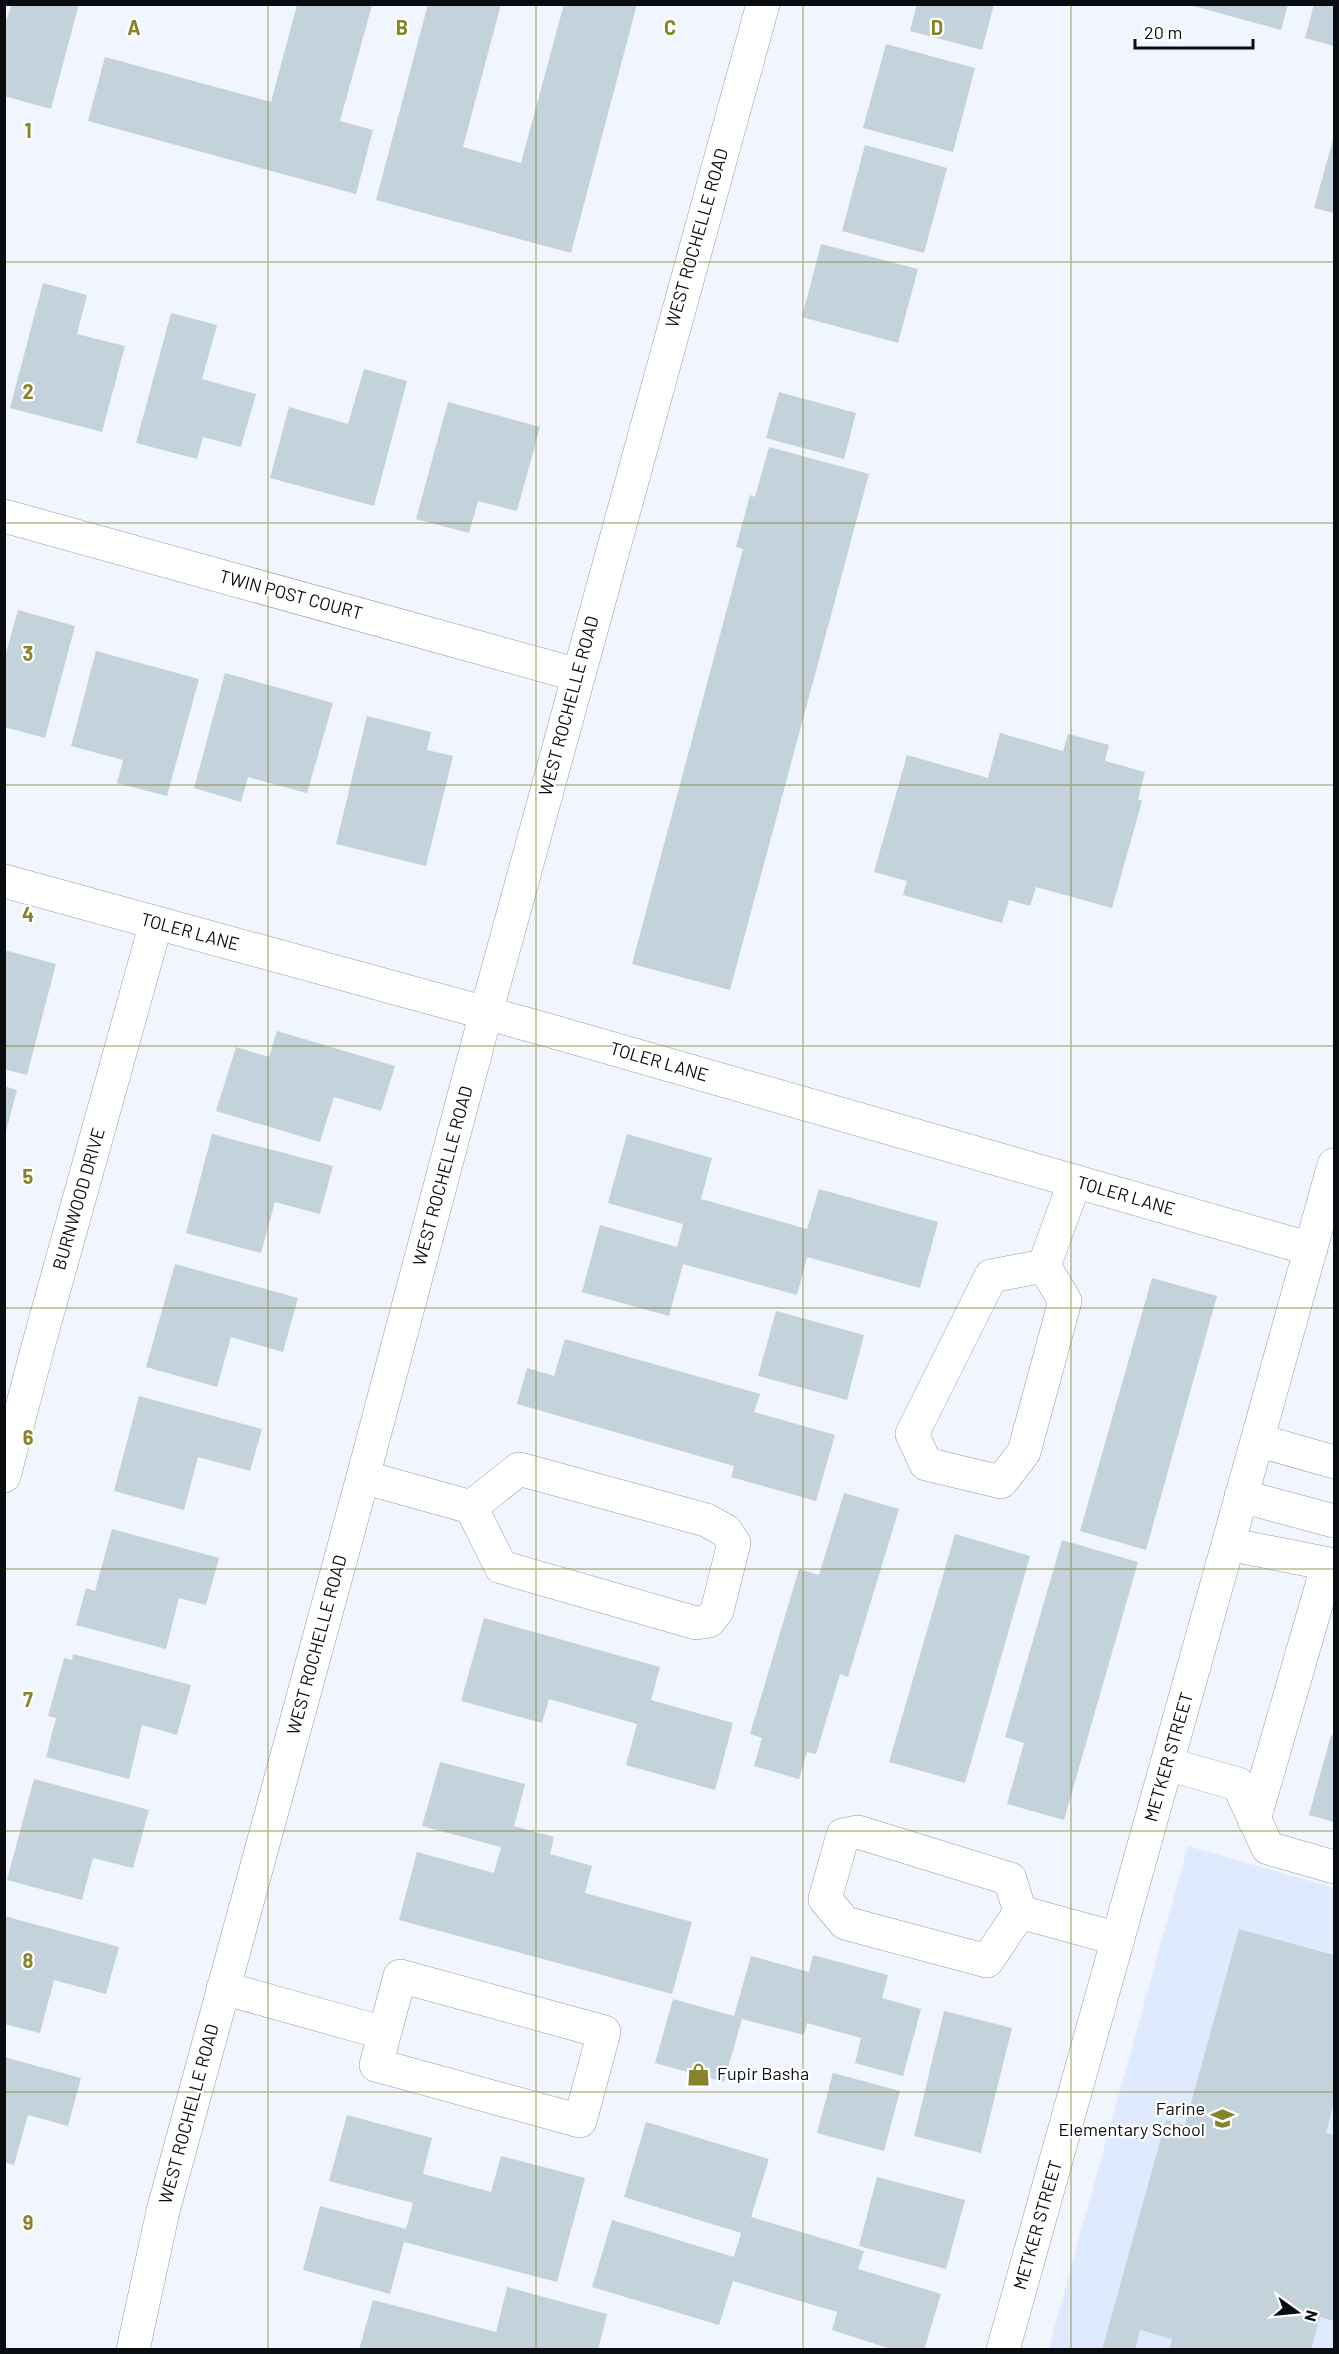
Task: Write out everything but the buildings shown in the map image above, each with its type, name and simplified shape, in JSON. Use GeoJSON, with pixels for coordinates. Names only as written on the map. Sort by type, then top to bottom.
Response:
{"type":"FeatureCollection","features":[{"type":"Feature","properties":{"kind":"street","name":"WEST ROCHELLE ROAD"},"geometry":{"type":"LineString","coordinates":[[133,2349],[163,2211],[363,1477],[486,1013],[763,4]]}},
{"type":"Feature","properties":{"kind":"street","name":"TWIN POST COURT"},"geometry":{"type":"LineString","coordinates":[[4,516],[578,675]]}},
{"type":"Feature","properties":{"kind":"street","name":"TOLER LANE"},"geometry":{"type":"LineString","coordinates":[[4,881],[486,1013],[1311,1248]]}},
{"type":"Feature","properties":{"kind":"street","name":"BURNWOOD DRIVE"},"geometry":{"type":"LineString","coordinates":[[4,1476],[156,923]]}},
{"type":"Feature","properties":{"kind":"street","name":"METKER STREET"},"geometry":{"type":"LineString","coordinates":[[1003,2349],[1335,1165]]}},
{"type":"Feature","properties":{"kind":"street"},"geometry":{"type":"LineString","coordinates":[[1044,1266],[1075,1181]]}},
{"type":"Feature","properties":{"kind":"street"},"geometry":{"type":"LineString","coordinates":[[1044,1266],[1065,1301],[1024,1452],[1001,1482],[926,1464],[912,1434],[991,1276],[1044,1266]]}},
{"type":"Feature","properties":{"kind":"street"},"geometry":{"type":"LineString","coordinates":[[1257,1440],[1335,1462]]}},
{"type":"Feature","properties":{"kind":"street"},"geometry":{"type":"LineString","coordinates":[[363,1477],[471,1507],[501,1567],[696,1623],[710,1621],[717,1611],[734,1543],[726,1531],[706,1520],[519,1470],[471,1507]]}},
{"type":"Feature","properties":{"kind":"street"},"geometry":{"type":"LineString","coordinates":[[1242,1496],[1335,1521]]}},
{"type":"Feature","properties":{"kind":"street"},"geometry":{"type":"LineString","coordinates":[[1228,1544],[1331,1565],[1254,1820]]}},
{"type":"Feature","properties":{"kind":"street"},"geometry":{"type":"LineString","coordinates":[[1167,1764],[1238,1784],[1268,1848],[1335,1867]]}},
{"type":"Feature","properties":{"kind":"street"},"geometry":{"type":"LineString","coordinates":[[858,1832],[1010,1879],[1020,1912],[987,1961],[845,1923],[825,1899],[843,1835],[858,1832]]}},
{"type":"Feature","properties":{"kind":"street"},"geometry":{"type":"LineString","coordinates":[[1020,1912],[1118,1939]]}},
{"type":"Feature","properties":{"kind":"street"},"geometry":{"type":"LineString","coordinates":[[400,1976],[604,2032],[580,2121],[376,2065],[384,2033],[400,1976]]}},
{"type":"Feature","properties":{"kind":"street"},"geometry":{"type":"LineString","coordinates":[[223,1988],[384,2033]]}},
{"type":"Feature","properties":{"kind":"shaded area","name":"Farine Elementary School"},"geometry":{"type":"Polygon","coordinates":[[[1188,1846],[1334,1888],[1334,2349],[1048,2350],[1188,1846]]]}},
{"type":"Feature","properties":{"kind":"place","name":"Fupir Basha"},"geometry":{"type":"Point","coordinates":[699,2074]}},
{"type":"Feature","properties":{"kind":"place","name":"Farine Elementary School"},"geometry":{"type":"Point","coordinates":[1223,2119]}}]}
